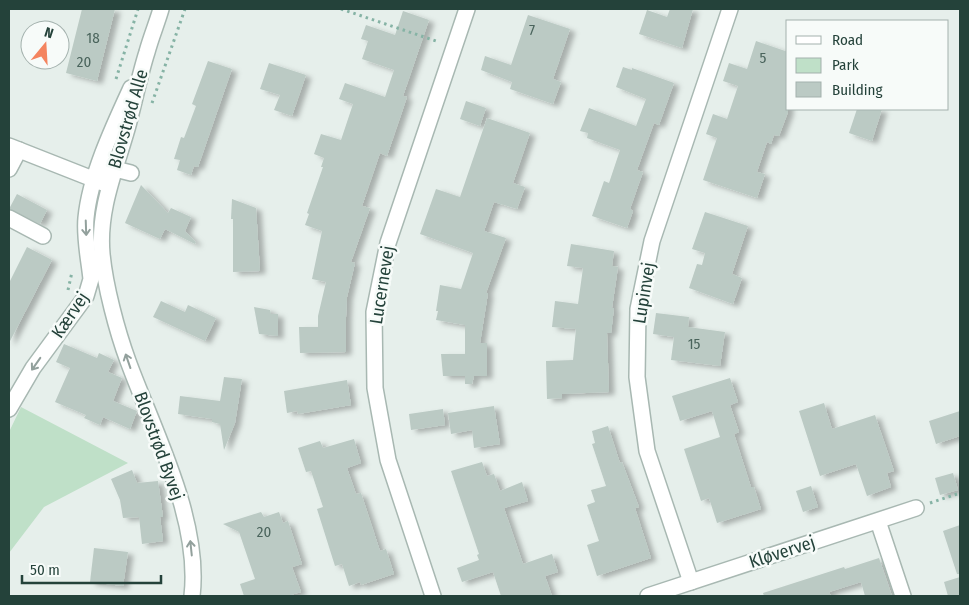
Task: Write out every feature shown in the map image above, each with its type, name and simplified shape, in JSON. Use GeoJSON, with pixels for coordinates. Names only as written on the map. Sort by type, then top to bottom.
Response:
{"type":"FeatureCollection","features":[{"type":"Feature","properties":{"kind":"street","name":"Blovstrød Alle"},"geometry":{"type":"LineString","coordinates":[[109,186],[161,9]]}},
{"type":"Feature","properties":{"kind":"street","name":"Lucernevej"},"geometry":{"type":"LineString","coordinates":[[433,596],[388,460],[375,388],[374,312],[388,243],[467,9]]}},
{"type":"Feature","properties":{"kind":"street","name":"Lupinvej"},"geometry":{"type":"LineString","coordinates":[[691,582],[647,452],[637,377],[638,309],[652,241],[730,9]]}},
{"type":"Feature","properties":{"kind":"street","name":"Blovstrød Alle"},"geometry":{"type":"LineString","coordinates":[[94,180],[116,121],[147,52]]}},
{"type":"Feature","properties":{"kind":"street"},"geometry":{"type":"LineString","coordinates":[[9,170],[14,148],[109,186]]}},
{"type":"Feature","properties":{"kind":"street"},"geometry":{"type":"LineString","coordinates":[[94,180],[115,168],[131,173]]}},
{"type":"Feature","properties":{"kind":"street","name":"Kærvej"},"geometry":{"type":"LineString","coordinates":[[9,409],[33,368],[86,296],[90,279],[85,220],[94,180]]}},
{"type":"Feature","properties":{"kind":"street","name":"Blovstrød Byvej"},"geometry":{"type":"LineString","coordinates":[[109,186],[104,202],[101,229],[102,255],[110,298],[127,359],[176,484],[190,541],[194,583],[192,596]]}},
{"type":"Feature","properties":{"kind":"street"},"geometry":{"type":"LineString","coordinates":[[9,218],[42,236]]}},
{"type":"Feature","properties":{"kind":"street"},"geometry":{"type":"LineString","coordinates":[[86,296],[110,298]]}},
{"type":"Feature","properties":{"kind":"street","name":"Kløvervej"},"geometry":{"type":"LineString","coordinates":[[648,596],[916,508]]}},
{"type":"Feature","properties":{"kind":"street"},"geometry":{"type":"LineString","coordinates":[[878,521],[903,596]]}},
{"type":"Feature","properties":{"kind":"path"},"geometry":{"type":"LineString","coordinates":[[151,107],[184,9]]}},
{"type":"Feature","properties":{"kind":"path"},"geometry":{"type":"LineString","coordinates":[[341,9],[454,47]]}},
{"type":"Feature","properties":{"kind":"path"},"geometry":{"type":"LineString","coordinates":[[67,292],[72,268]]}},
{"type":"Feature","properties":{"kind":"path"},"geometry":{"type":"LineString","coordinates":[[916,508],[960,493]]}},
{"type":"Feature","properties":{"kind":"green space"},"geometry":{"type":"Polygon","coordinates":[[[21,407],[128,463],[44,507],[9,553],[9,432],[21,407]]]}},
{"type":"Feature","properties":{"kind":"building"},"geometry":{"type":"Polygon","coordinates":[[[82,9],[115,9],[97,81],[66,73],[67,70],[70,70],[70,57],[82,9]]]}},
{"type":"Feature","properties":{"kind":"building"},"geometry":{"type":"Polygon","coordinates":[[[670,9],[693,9],[682,48],[639,34],[647,10],[667,17],[670,9]]]}},
{"type":"Feature","properties":{"kind":"building"},"geometry":{"type":"Polygon","coordinates":[[[403,11],[429,20],[403,96],[407,97],[387,156],[380,153],[362,206],[370,208],[351,262],[355,263],[347,297],[346,352],[300,353],[299,327],[318,327],[318,316],[326,282],[312,279],[322,231],[305,225],[309,214],[307,213],[323,167],[321,167],[324,158],[314,154],[321,134],[341,140],[353,104],[339,99],[345,83],[385,97],[394,70],[362,59],[368,41],[361,39],[366,25],[395,35],[403,11]]]}},
{"type":"Feature","properties":{"kind":"building"},"geometry":{"type":"Polygon","coordinates":[[[528,15],[570,29],[553,79],[561,82],[553,104],[510,89],[512,82],[481,70],[485,56],[511,65],[528,15]]]}},
{"type":"Feature","properties":{"kind":"building"},"geometry":{"type":"Polygon","coordinates":[[[756,41],[786,51],[786,110],[788,112],[779,136],[774,135],[771,144],[767,142],[757,172],[765,174],[757,198],[703,180],[717,138],[706,134],[713,114],[727,119],[738,86],[723,81],[729,63],[747,69],[756,41]]]}},
{"type":"Feature","properties":{"kind":"building"},"geometry":{"type":"Polygon","coordinates":[[[208,61],[232,69],[198,167],[194,166],[191,175],[177,170],[180,160],[174,159],[181,137],[184,138],[196,106],[192,104],[208,61]]]}},
{"type":"Feature","properties":{"kind":"building"},"geometry":{"type":"Polygon","coordinates":[[[269,63],[306,75],[292,116],[274,110],[280,95],[260,89],[269,63]]]}},
{"type":"Feature","properties":{"kind":"building"},"geometry":{"type":"Polygon","coordinates":[[[623,67],[632,70],[632,68],[674,83],[659,125],[654,123],[637,170],[643,172],[630,209],[633,211],[627,228],[592,216],[604,181],[609,183],[620,150],[587,138],[588,133],[580,131],[589,108],[636,126],[646,99],[616,87],[623,67]]]}},
{"type":"Feature","properties":{"kind":"building"},"geometry":{"type":"Polygon","coordinates":[[[466,101],[486,108],[480,126],[460,119],[466,101]]]}},
{"type":"Feature","properties":{"kind":"building"},"geometry":{"type":"Polygon","coordinates":[[[857,110],[882,110],[872,141],[849,133],[857,110]]]}},
{"type":"Feature","properties":{"kind":"building"},"geometry":{"type":"Polygon","coordinates":[[[487,118],[530,133],[513,183],[525,187],[517,209],[494,202],[484,231],[506,238],[486,293],[488,293],[480,343],[487,343],[487,376],[474,376],[472,384],[465,384],[465,376],[443,376],[441,354],[465,354],[465,325],[436,320],[438,311],[436,311],[440,285],[461,289],[473,253],[420,234],[436,189],[460,197],[487,118]]]}},
{"type":"Feature","properties":{"kind":"building"},"geometry":{"type":"Polygon","coordinates":[[[141,185],[168,213],[171,208],[191,217],[185,231],[196,242],[195,244],[165,229],[160,239],[125,223],[141,185]]]}},
{"type":"Feature","properties":{"kind":"building"},"geometry":{"type":"Polygon","coordinates":[[[17,194],[47,210],[40,224],[9,209],[17,194]]]}},
{"type":"Feature","properties":{"kind":"building"},"geometry":{"type":"Polygon","coordinates":[[[232,199],[256,208],[260,271],[233,272],[232,199]]]}},
{"type":"Feature","properties":{"kind":"building"},"geometry":{"type":"Polygon","coordinates":[[[705,212],[748,226],[732,274],[742,278],[733,304],[689,288],[697,264],[702,265],[705,253],[692,249],[705,212]]]}},
{"type":"Feature","properties":{"kind":"building"},"geometry":{"type":"Polygon","coordinates":[[[571,244],[614,251],[612,266],[618,267],[612,308],[614,308],[611,333],[607,333],[609,392],[562,394],[562,398],[547,399],[546,361],[573,360],[576,329],[552,327],[555,301],[578,304],[583,268],[567,266],[571,244]]]}},
{"type":"Feature","properties":{"kind":"building"},"geometry":{"type":"Polygon","coordinates":[[[27,247],[52,260],[9,343],[9,283],[27,247]]]}},
{"type":"Feature","properties":{"kind":"building"},"geometry":{"type":"Polygon","coordinates":[[[161,301],[185,312],[188,305],[216,318],[205,341],[153,317],[161,301]]]}},
{"type":"Feature","properties":{"kind":"building"},"geometry":{"type":"Polygon","coordinates":[[[254,307],[270,310],[271,314],[278,314],[278,336],[259,334],[254,307]]]}},
{"type":"Feature","properties":{"kind":"building"},"geometry":{"type":"Polygon","coordinates":[[[656,313],[689,317],[688,327],[725,332],[720,366],[671,360],[674,337],[653,334],[656,313]]]}},
{"type":"Feature","properties":{"kind":"building"},"geometry":{"type":"Polygon","coordinates":[[[64,344],[97,358],[99,353],[114,360],[108,372],[122,378],[113,401],[137,411],[130,429],[103,417],[100,425],[84,418],[86,415],[55,402],[70,368],[56,362],[64,344]]]}},
{"type":"Feature","properties":{"kind":"building"},"geometry":{"type":"Polygon","coordinates":[[[224,377],[242,379],[235,423],[224,450],[220,424],[212,422],[212,419],[178,414],[180,396],[220,401],[224,377]]]}},
{"type":"Feature","properties":{"kind":"building"},"geometry":{"type":"Polygon","coordinates":[[[730,378],[738,402],[730,405],[739,432],[734,434],[751,487],[754,487],[761,509],[717,523],[709,498],[701,501],[684,449],[720,437],[712,411],[680,421],[672,396],[730,378]]]}},
{"type":"Feature","properties":{"kind":"building"},"geometry":{"type":"Polygon","coordinates":[[[347,380],[351,405],[298,414],[297,411],[287,413],[284,391],[347,380]]]}},
{"type":"Feature","properties":{"kind":"building"},"geometry":{"type":"Polygon","coordinates":[[[824,403],[832,429],[875,415],[894,471],[887,473],[891,487],[867,496],[856,464],[820,476],[799,411],[824,403]]]}},
{"type":"Feature","properties":{"kind":"building"},"geometry":{"type":"Polygon","coordinates":[[[494,406],[500,444],[474,448],[472,430],[451,434],[448,413],[494,406]]]}},
{"type":"Feature","properties":{"kind":"building"},"geometry":{"type":"Polygon","coordinates":[[[443,409],[445,425],[411,430],[409,414],[443,409]]]}},
{"type":"Feature","properties":{"kind":"building"},"geometry":{"type":"Polygon","coordinates":[[[960,411],[960,436],[936,444],[929,421],[960,411]]]}},
{"type":"Feature","properties":{"kind":"building"},"geometry":{"type":"Polygon","coordinates":[[[608,426],[620,463],[622,462],[639,507],[635,508],[651,558],[597,576],[587,545],[599,541],[587,505],[595,502],[591,490],[606,486],[592,444],[595,443],[592,431],[608,426]]]}},
{"type":"Feature","properties":{"kind":"building"},"geometry":{"type":"Polygon","coordinates":[[[354,439],[361,463],[347,468],[356,494],[361,493],[380,551],[386,549],[394,574],[361,585],[360,582],[349,586],[342,564],[335,566],[317,509],[323,507],[311,471],[306,472],[298,448],[320,441],[323,448],[354,439]]]}},
{"type":"Feature","properties":{"kind":"building"},"geometry":{"type":"Polygon","coordinates":[[[482,462],[487,476],[494,474],[500,491],[522,482],[528,501],[504,508],[523,564],[552,554],[558,572],[545,576],[552,596],[501,596],[493,572],[462,582],[457,568],[479,560],[477,555],[479,554],[451,471],[482,462]]]}},
{"type":"Feature","properties":{"kind":"building"},"geometry":{"type":"Polygon","coordinates":[[[132,470],[137,483],[158,481],[163,517],[160,517],[163,541],[142,544],[139,517],[123,518],[120,500],[111,479],[132,470]]]}},
{"type":"Feature","properties":{"kind":"building"},"geometry":{"type":"Polygon","coordinates":[[[953,473],[958,490],[940,495],[935,478],[953,473]]]}},
{"type":"Feature","properties":{"kind":"building"},"geometry":{"type":"Polygon","coordinates":[[[811,486],[818,507],[803,512],[796,491],[811,486]]]}},
{"type":"Feature","properties":{"kind":"building"},"geometry":{"type":"Polygon","coordinates":[[[261,512],[264,517],[279,512],[283,523],[288,521],[302,564],[292,567],[301,592],[287,596],[244,596],[240,584],[255,579],[239,532],[223,524],[261,512]]]}},
{"type":"Feature","properties":{"kind":"building"},"geometry":{"type":"Polygon","coordinates":[[[960,525],[960,574],[957,574],[943,531],[960,525]]]}},
{"type":"Feature","properties":{"kind":"building"},"geometry":{"type":"Polygon","coordinates":[[[94,548],[128,552],[123,586],[90,582],[94,548]]]}},
{"type":"Feature","properties":{"kind":"building"},"geometry":{"type":"Polygon","coordinates":[[[879,558],[892,596],[865,596],[861,582],[829,592],[831,596],[764,596],[763,593],[844,567],[845,569],[879,558]]]}},
{"type":"Feature","properties":{"kind":"building"},"geometry":{"type":"Polygon","coordinates":[[[960,577],[960,596],[948,596],[944,582],[960,577]]]}}]}
